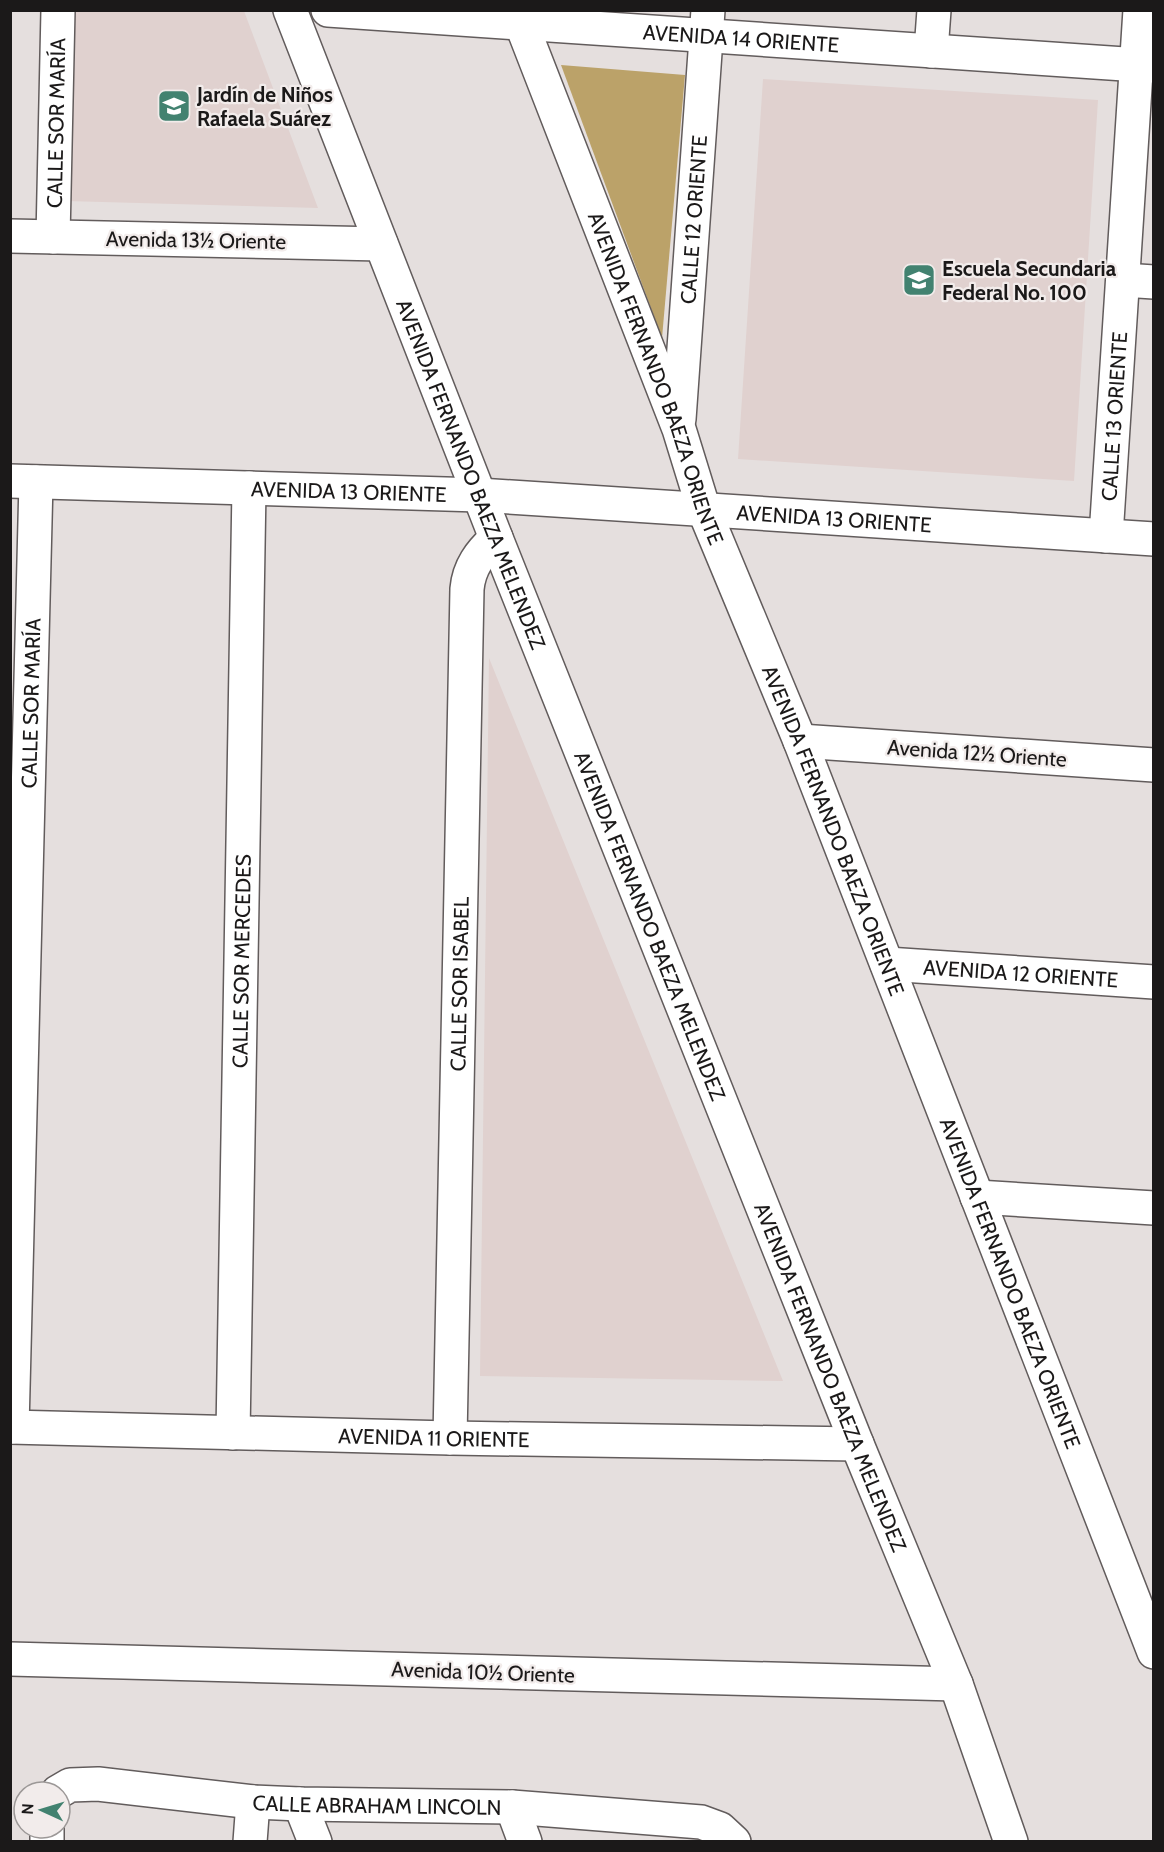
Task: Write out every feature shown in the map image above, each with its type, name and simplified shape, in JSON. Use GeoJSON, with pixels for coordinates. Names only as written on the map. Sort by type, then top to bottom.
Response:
{"type":"FeatureCollection","features":[{"type":"Feature","properties":{"kind":"street","name":"CALLE SOR MARÍA"},"geometry":{"type":"LineString","coordinates":[[53,237],[58,10]]}},
{"type":"Feature","properties":{"kind":"street","name":"AVENIDA FERNANDO BAEZA MELENDEZ"},"geometry":{"type":"LineString","coordinates":[[290,10],[496,538],[857,1444],[956,1684],[1011,1842]]}},
{"type":"Feature","properties":{"kind":"street","name":"AVENIDA 14 ORIENTE"},"geometry":{"type":"LineString","coordinates":[[328,10],[707,23],[931,51],[1145,66]]}},
{"type":"Feature","properties":{"kind":"street"},"geometry":{"type":"LineString","coordinates":[[931,51],[934,10]]}},
{"type":"Feature","properties":{"kind":"street","name":"CALLE 13 ORIENTE"},"geometry":{"type":"LineString","coordinates":[[1106,536],[1138,281],[1145,66],[1140,10]]}},
{"type":"Feature","properties":{"kind":"street","name":"AVENIDA FERNANDO BAEZA ORIENTE"},"geometry":{"type":"LineString","coordinates":[[518,17],[679,429],[704,510],[800,741],[1154,1652]]}},
{"type":"Feature","properties":{"kind":"street","name":"CALLE 12 ORIENTE"},"geometry":{"type":"LineString","coordinates":[[679,429],[707,23]]}},
{"type":"Feature","properties":{"kind":"street","name":"Avenida 13½ Oriente"},"geometry":{"type":"LineString","coordinates":[[10,236],[381,244]]}},
{"type":"Feature","properties":{"kind":"street","name":"CALLE SOR MARÍA"},"geometry":{"type":"LineString","coordinates":[[11,1427],[23,482]]}},
{"type":"Feature","properties":{"kind":"street","name":"AVENIDA 13 ORIENTE"},"geometry":{"type":"LineString","coordinates":[[23,482],[479,495],[1154,539]]}},
{"type":"Feature","properties":{"kind":"street","name":"CALLE SOR MERCEDES"},"geometry":{"type":"LineString","coordinates":[[233,1433],[249,488]]}},
{"type":"Feature","properties":{"kind":"street","name":"CALLE SOR ISABEL"},"geometry":{"type":"LineString","coordinates":[[450,1438],[467,589],[468,577],[480,553],[496,538]]}},
{"type":"Feature","properties":{"kind":"street","name":"Avenida 12½ Oriente"},"geometry":{"type":"LineString","coordinates":[[800,741],[1154,765]]}},
{"type":"Feature","properties":{"kind":"street","name":"AVENIDA 12 ORIENTE"},"geometry":{"type":"LineString","coordinates":[[887,964],[1154,982]]}},
{"type":"Feature","properties":{"kind":"street"},"geometry":{"type":"LineString","coordinates":[[977,1197],[1154,1208]]}},
{"type":"Feature","properties":{"kind":"street","name":"AVENIDA 11 ORIENTE"},"geometry":{"type":"LineString","coordinates":[[11,1427],[450,1438],[857,1444]]}},
{"type":"Feature","properties":{"kind":"street","name":"Avenida 10½ Oriente"},"geometry":{"type":"LineString","coordinates":[[10,1659],[956,1684]]}},
{"type":"Feature","properties":{"kind":"street","name":"CALLE ABRAHAM LINCOLN"},"geometry":{"type":"LineString","coordinates":[[72,1785],[98,1784],[254,1802],[512,1807],[701,1822],[720,1828],[734,1842]]}},
{"type":"Feature","properties":{"kind":"street"},"geometry":{"type":"LineString","coordinates":[[250,1842],[254,1802]]}},
{"type":"Feature","properties":{"kind":"street"},"geometry":{"type":"LineString","coordinates":[[300,1804],[315,1842]]}},
{"type":"Feature","properties":{"kind":"street"},"geometry":{"type":"LineString","coordinates":[[512,1807],[525,1842]]}},
{"type":"Feature","properties":{"kind":"shaded area","name":"Jardín de Niños Rafaela Suárez"},"geometry":{"type":"Polygon","coordinates":[[[71,11],[244,11],[318,208],[66,201],[71,11]]]}},
{"type":"Feature","properties":{"kind":"shaded area"},"geometry":{"type":"Polygon","coordinates":[[[561,65],[685,75],[662,338],[561,65]]]}},
{"type":"Feature","properties":{"kind":"shaded area","name":"Escuela Secundaria Federal No. 100"},"geometry":{"type":"Polygon","coordinates":[[[763,79],[1098,100],[1074,481],[738,459],[763,79]]]}},
{"type":"Feature","properties":{"kind":"shaded area"},"geometry":{"type":"Polygon","coordinates":[[[489,658],[783,1381],[480,1376],[489,658]]]}},
{"type":"Feature","properties":{"kind":"place","name":"Jardín de Niños Rafaela Suárez"},"geometry":{"type":"Point","coordinates":[174,106]}},
{"type":"Feature","properties":{"kind":"place","name":"Escuela Secundaria Federal No. 100"},"geometry":{"type":"Point","coordinates":[919,280]}}]}
